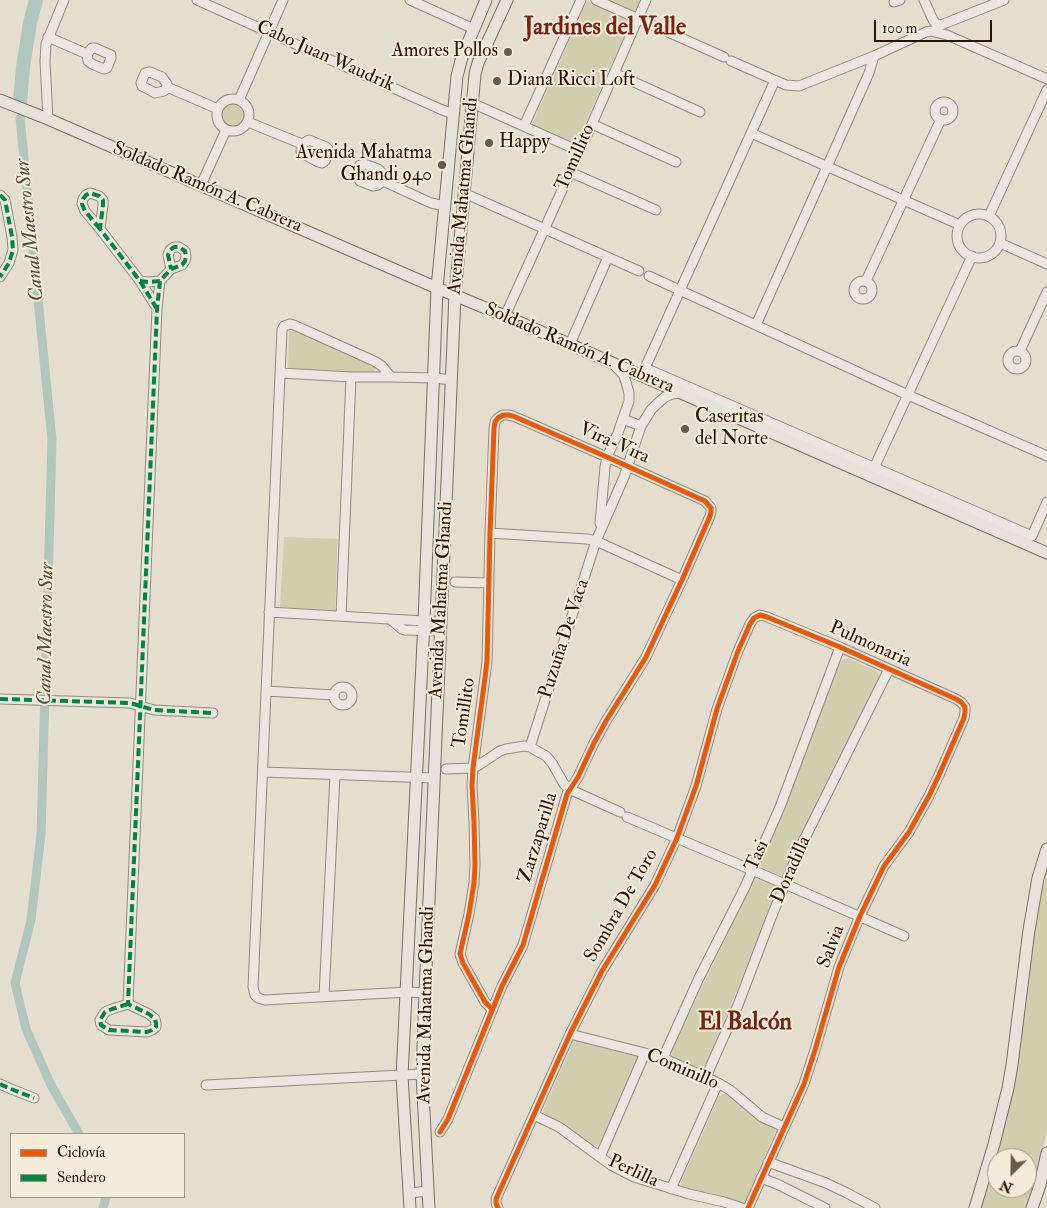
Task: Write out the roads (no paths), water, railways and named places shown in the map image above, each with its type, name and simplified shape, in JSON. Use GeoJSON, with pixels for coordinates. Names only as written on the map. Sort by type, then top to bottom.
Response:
{"type":"FeatureCollection","features":[{"type":"Feature","properties":{"kind":"main road","name":"Avenida Mahatma Ghandi"},"geometry":{"type":"LineString","coordinates":[[410,1208],[402,1076],[437,288],[456,88],[460,65],[486,0]]}},
{"type":"Feature","properties":{"kind":"main road","name":"Avenida Mahatma Ghandi"},"geometry":{"type":"LineString","coordinates":[[429,1208],[422,1074],[455,295],[476,67],[507,0]]}},
{"type":"Feature","properties":{"kind":"main road","name":"Soldado Ramón A. Cabrera"},"geometry":{"type":"LineString","coordinates":[[0,100],[48,118],[1047,553]]}},
{"type":"Feature","properties":{"kind":"main road"},"geometry":{"type":"LineString","coordinates":[[975,1208],[994,1144],[1009,1080],[1029,930],[1038,878],[1047,849]]}},
{"type":"Feature","properties":{"kind":"main road"},"geometry":{"type":"LineString","coordinates":[[1032,1208],[1040,1185],[1047,1153]]}},
{"type":"Feature","properties":{"kind":"street"},"geometry":{"type":"LineString","coordinates":[[48,118],[46,44],[64,0]]}},
{"type":"Feature","properties":{"kind":"street","name":"Cabo Juan Waudrik"},"geometry":{"type":"LineString","coordinates":[[197,0],[453,114]]}},
{"type":"Feature","properties":{"kind":"street"},"geometry":{"type":"LineString","coordinates":[[239,100],[284,0]]}},
{"type":"Feature","properties":{"kind":"street"},"geometry":{"type":"LineString","coordinates":[[410,0],[474,28]]}},
{"type":"Feature","properties":{"kind":"street"},"geometry":{"type":"LineString","coordinates":[[524,126],[581,0]]}},
{"type":"Feature","properties":{"kind":"street"},"geometry":{"type":"LineString","coordinates":[[596,0],[786,85],[800,86],[874,56],[926,32],[938,32],[947,35],[1047,79]]}},
{"type":"Feature","properties":{"kind":"street","name":"Tomillito"},"geometry":{"type":"LineString","coordinates":[[505,316],[646,0]]}},
{"type":"Feature","properties":{"kind":"street"},"geometry":{"type":"LineString","coordinates":[[924,0],[933,20],[936,24],[942,25],[1004,0]]}},
{"type":"Feature","properties":{"kind":"street"},"geometry":{"type":"LineString","coordinates":[[48,37],[87,54]]}},
{"type":"Feature","properties":{"kind":"street"},"geometry":{"type":"LineString","coordinates":[[756,325],[869,73],[874,56]]}},
{"type":"Feature","properties":{"kind":"street"},"geometry":{"type":"LineString","coordinates":[[614,73],[700,112]]}},
{"type":"Feature","properties":{"kind":"street"},"geometry":{"type":"LineString","coordinates":[[775,80],[645,368],[1032,536],[1047,502]]}},
{"type":"Feature","properties":{"kind":"street"},"geometry":{"type":"LineString","coordinates":[[167,87],[218,109]]}},
{"type":"Feature","properties":{"kind":"street"},"geometry":{"type":"LineString","coordinates":[[989,216],[1047,90]]}},
{"type":"Feature","properties":{"kind":"street"},"geometry":{"type":"LineString","coordinates":[[229,99],[239,100],[248,106],[250,117],[248,122],[246,126],[236,132],[226,130],[217,118],[218,109],[224,101],[229,99]]}},
{"type":"Feature","properties":{"kind":"street"},"geometry":{"type":"LineString","coordinates":[[472,103],[579,151]]}},
{"type":"Feature","properties":{"kind":"street"},"geometry":{"type":"LineString","coordinates":[[866,282],[941,119]]}},
{"type":"Feature","properties":{"kind":"street"},"geometry":{"type":"LineString","coordinates":[[248,122],[302,144]]}},
{"type":"Feature","properties":{"kind":"street"},"geometry":{"type":"LineString","coordinates":[[592,124],[676,162]]}},
{"type":"Feature","properties":{"kind":"street"},"geometry":{"type":"LineString","coordinates":[[201,185],[226,130]]}},
{"type":"Feature","properties":{"kind":"street"},"geometry":{"type":"LineString","coordinates":[[751,133],[960,225]]}},
{"type":"Feature","properties":{"kind":"street"},"geometry":{"type":"LineString","coordinates":[[570,172],[656,210]]}},
{"type":"Feature","properties":{"kind":"street"},"geometry":{"type":"LineString","coordinates":[[383,181],[431,203],[445,206]]}},
{"type":"Feature","properties":{"kind":"street"},"geometry":{"type":"LineString","coordinates":[[464,193],[639,271]]}},
{"type":"Feature","properties":{"kind":"street"},"geometry":{"type":"LineString","coordinates":[[0,195],[5,200],[13,250],[9,263],[0,277]]}},
{"type":"Feature","properties":{"kind":"street"},"geometry":{"type":"LineString","coordinates":[[974,215],[989,216],[998,224],[1001,237],[1000,243],[991,254],[985,257],[972,256],[966,253],[958,242],[957,235],[960,225],[967,218],[974,215]]}},
{"type":"Feature","properties":{"kind":"street"},"geometry":{"type":"LineString","coordinates":[[100,230],[140,281],[157,308]]}},
{"type":"Feature","properties":{"kind":"street"},"geometry":{"type":"LineString","coordinates":[[1000,243],[1047,264]]}},
{"type":"Feature","properties":{"kind":"street"},"geometry":{"type":"LineString","coordinates":[[874,468],[972,256]]}},
{"type":"Feature","properties":{"kind":"street"},"geometry":{"type":"LineString","coordinates":[[570,344],[608,257]]}},
{"type":"Feature","properties":{"kind":"street"},"geometry":{"type":"LineString","coordinates":[[128,1004],[157,308],[160,281],[171,269]]}},
{"type":"Feature","properties":{"kind":"street"},"geometry":{"type":"LineString","coordinates":[[649,276],[908,395],[1047,456]]}},
{"type":"Feature","properties":{"kind":"street"},"geometry":{"type":"LineString","coordinates":[[140,281],[160,281]]}},
{"type":"Feature","properties":{"kind":"street"},"geometry":{"type":"LineString","coordinates":[[1020,351],[1047,292]]}},
{"type":"Feature","properties":{"kind":"street"},"geometry":{"type":"LineString","coordinates":[[391,376],[382,366],[374,361],[290,324],[284,326],[282,330],[254,992],[258,998],[265,1000],[406,992],[425,993]]}},
{"type":"Feature","properties":{"kind":"street"},"geometry":{"type":"LineString","coordinates":[[600,530],[606,457],[618,433],[629,401],[629,393],[623,374],[613,364]]}},
{"type":"Feature","properties":{"kind":"street"},"geometry":{"type":"LineString","coordinates":[[281,373],[351,377],[391,376],[452,380]]}},
{"type":"Feature","properties":{"kind":"street"},"geometry":{"type":"LineString","coordinates":[[341,616],[351,377]]}},
{"type":"Feature","properties":{"kind":"street"},"geometry":{"type":"LineString","coordinates":[[600,530],[627,466],[641,426],[656,404],[665,397],[680,393]]}},
{"type":"Feature","properties":{"kind":"street","name":"Tomillito"},"geometry":{"type":"LineString","coordinates":[[492,1008],[485,1002],[460,954],[474,883],[473,768],[486,674],[495,422],[503,415]]}},
{"type":"Feature","properties":{"kind":"street","name":"Vira-Vira"},"geometry":{"type":"LineString","coordinates":[[503,415],[513,416],[627,466],[705,501],[711,508]]}},
{"type":"Feature","properties":{"kind":"street"},"geometry":{"type":"LineString","coordinates":[[623,419],[641,426]]}},
{"type":"Feature","properties":{"kind":"street","name":"Zarzaparilla"},"geometry":{"type":"LineString","coordinates":[[440,1132],[448,1119],[492,1008],[522,945],[569,789],[578,777],[606,721],[641,667],[682,580],[710,516],[711,508]]}},
{"type":"Feature","properties":{"kind":"street","name":"Puzuña De Vaca"},"geometry":{"type":"LineString","coordinates":[[530,748],[600,530]]}},
{"type":"Feature","properties":{"kind":"street"},"geometry":{"type":"LineString","coordinates":[[490,534],[596,541],[682,580]]}},
{"type":"Feature","properties":{"kind":"street"},"geometry":{"type":"LineString","coordinates":[[455,582],[489,583]]}},
{"type":"Feature","properties":{"kind":"street"},"geometry":{"type":"LineString","coordinates":[[269,612],[390,619],[423,626],[441,627]]}},
{"type":"Feature","properties":{"kind":"street","name":"Pulmonaria"},"geometry":{"type":"LineString","coordinates":[[760,615],[840,647],[956,699],[965,707]]}},
{"type":"Feature","properties":{"kind":"street","name":"Sombra De Toro"},"geometry":{"type":"LineString","coordinates":[[498,1207],[496,1199],[570,1034],[602,971],[655,885],[677,838],[696,786],[717,709],[734,659],[750,624],[754,618],[760,615]]}},
{"type":"Feature","properties":{"kind":"street","name":"Tasi"},"geometry":{"type":"LineString","coordinates":[[662,1058],[780,807],[840,647]]}},
{"type":"Feature","properties":{"kind":"street","name":"Doradilla"},"geometry":{"type":"LineString","coordinates":[[706,1076],[738,1004],[804,840],[889,669]]}},
{"type":"Feature","properties":{"kind":"street"},"geometry":{"type":"LineString","coordinates":[[266,691],[334,695]]}},
{"type":"Feature","properties":{"kind":"street"},"geometry":{"type":"LineString","coordinates":[[0,699],[130,703],[154,710],[213,712]]}},
{"type":"Feature","properties":{"kind":"street","name":"Salvia"},"geometry":{"type":"LineString","coordinates":[[748,1208],[804,1084],[843,954],[884,866],[908,832],[940,775],[964,718],[965,707]]}},
{"type":"Feature","properties":{"kind":"street"},"geometry":{"type":"LineString","coordinates":[[446,769],[473,768],[500,751],[524,746],[530,748],[546,756],[569,789],[904,936]]}},
{"type":"Feature","properties":{"kind":"street"},"geometry":{"type":"LineString","coordinates":[[262,772],[434,778]]}},
{"type":"Feature","properties":{"kind":"street"},"geometry":{"type":"LineString","coordinates":[[324,996],[335,775]]}},
{"type":"Feature","properties":{"kind":"street"},"geometry":{"type":"LineString","coordinates":[[128,1004],[149,1014],[155,1019],[156,1027],[147,1032],[109,1030],[101,1025],[100,1020],[105,1012],[128,1004]]}},
{"type":"Feature","properties":{"kind":"street","name":"Cominillo"},"geometry":{"type":"LineString","coordinates":[[570,1034],[662,1058],[706,1076],[730,1090],[762,1117],[784,1127]]}},
{"type":"Feature","properties":{"kind":"street"},"geometry":{"type":"LineString","coordinates":[[600,1157],[644,1053]]}},
{"type":"Feature","properties":{"kind":"street"},"geometry":{"type":"LineString","coordinates":[[206,1085],[422,1074]]}},
{"type":"Feature","properties":{"kind":"street"},"geometry":{"type":"LineString","coordinates":[[0,1084],[34,1098]]}},
{"type":"Feature","properties":{"kind":"street"},"geometry":{"type":"LineString","coordinates":[[672,1189],[718,1084]]}},
{"type":"Feature","properties":{"kind":"street","name":"Perlilla"},"geometry":{"type":"LineString","coordinates":[[534,1115],[559,1127],[611,1165],[634,1177],[742,1208]]}},
{"type":"Feature","properties":{"kind":"street"},"geometry":{"type":"LineString","coordinates":[[768,1162],[826,1183],[872,1207]]}},
{"type":"Feature","properties":{"kind":"street"},"geometry":{"type":"LineString","coordinates":[[761,1178],[825,1208]]}},
{"type":"Feature","properties":{"kind":"street"},"geometry":{"type":"LineString","coordinates":[[410,1193],[428,1191]]}},
{"type":"Feature","properties":{"kind":"waterway","name":"Canal Maestro Sur"},"geometry":{"type":"LineString","coordinates":[[20,102],[23,67],[30,23],[36,0]]}},
{"type":"Feature","properties":{"kind":"waterway","name":"Canal Maestro Sur"},"geometry":{"type":"LineString","coordinates":[[20,118],[52,440],[41,834],[31,920],[15,983],[26,1029],[51,1085],[78,1133]]}},
{"type":"Feature","properties":{"kind":"waterway","name":"Canal Maestro Sur"},"geometry":{"type":"LineString","coordinates":[[103,1208],[106,1198]]}},
{"type":"Feature","properties":{"kind":"place","name":"Amores Pollos"},"geometry":{"type":"Point","coordinates":[508,52]}},
{"type":"Feature","properties":{"kind":"place","name":"Diana Ricci Loft"},"geometry":{"type":"Point","coordinates":[497,81]}},
{"type":"Feature","properties":{"kind":"place","name":"Happy"},"geometry":{"type":"Point","coordinates":[489,143]}},
{"type":"Feature","properties":{"kind":"place","name":"Avenida Mahatma Ghandi 940"},"geometry":{"type":"Point","coordinates":[442,165]}},
{"type":"Feature","properties":{"kind":"place","name":"Caseritas del Norte"},"geometry":{"type":"Point","coordinates":[685,429]}},
{"type":"Feature","properties":{"kind":"district","name":"Jardines del Valle"},"geometry":{"type":"Point","coordinates":[605,29]}},
{"type":"Feature","properties":{"kind":"district","name":"El Balcón"},"geometry":{"type":"Point","coordinates":[745,1024]}}]}
